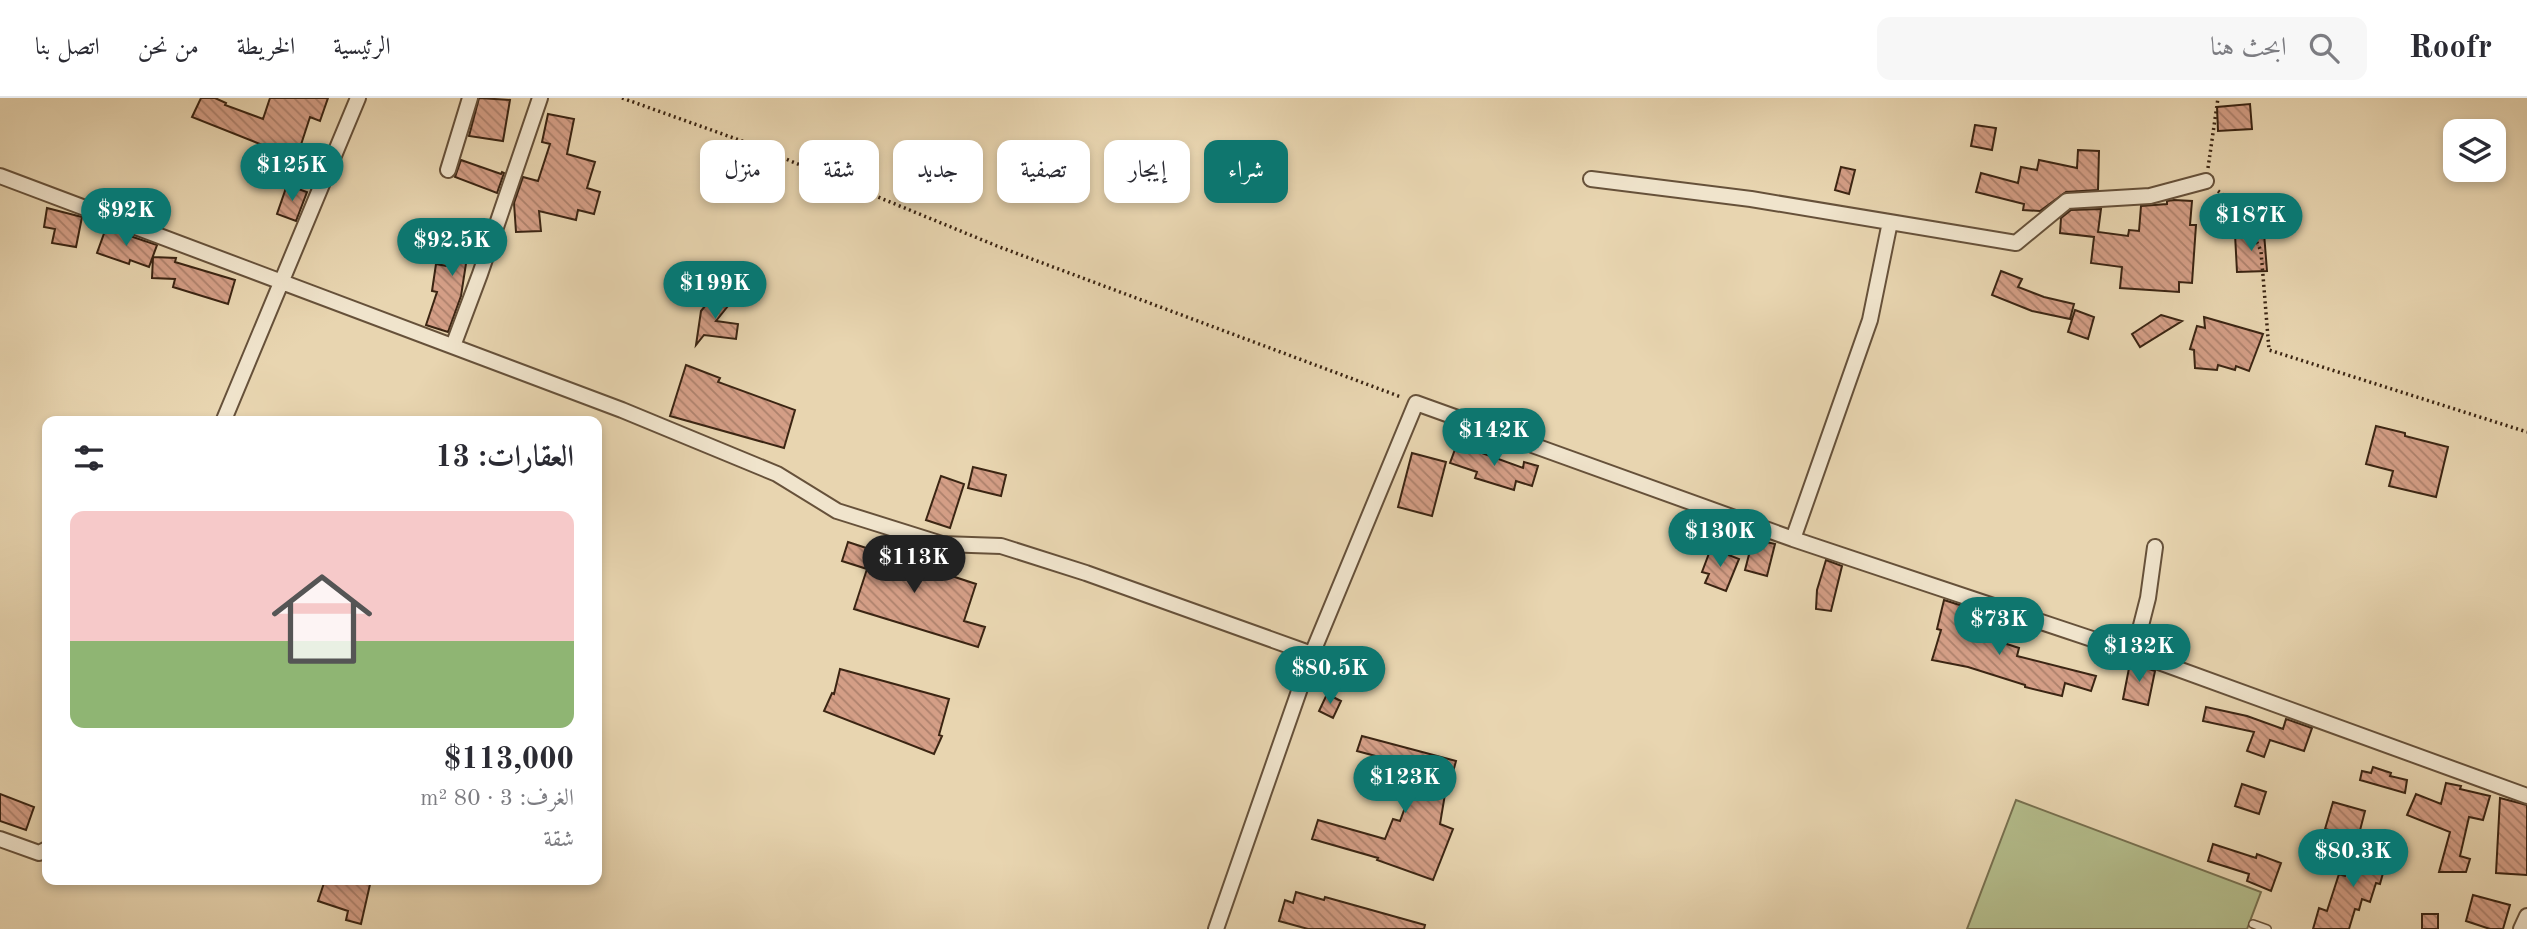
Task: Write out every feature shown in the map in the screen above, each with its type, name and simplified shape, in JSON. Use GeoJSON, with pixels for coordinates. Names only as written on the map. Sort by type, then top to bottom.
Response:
{"type":"FeatureCollection","features":[{"type":"Feature","properties":{"kind":"street"},"geometry":{"type":"LineString","coordinates":[[225,416],[358,98]]}},
{"type":"Feature","properties":{"kind":"street"},"geometry":{"type":"LineString","coordinates":[[448,170],[470,98]]}},
{"type":"Feature","properties":{"kind":"street"},"geometry":{"type":"LineString","coordinates":[[453,346],[540,98]]}},
{"type":"Feature","properties":{"kind":"street"},"geometry":{"type":"LineString","coordinates":[[0,176],[622,411],[777,474],[837,511],[942,544],[1001,546],[1086,573],[1312,654]]}},
{"type":"Feature","properties":{"kind":"street"},"geometry":{"type":"LineString","coordinates":[[1591,179],[1751,199],[2016,243],[2067,201],[2150,196],[2206,181]]}},
{"type":"Feature","properties":{"kind":"street"},"geometry":{"type":"LineString","coordinates":[[1793,539],[1870,320],[1890,222]]}},
{"type":"Feature","properties":{"kind":"street"},"geometry":{"type":"LineString","coordinates":[[1216,929],[1312,654],[1416,403],[1793,539],[2134,653],[2527,796]]}},
{"type":"Feature","properties":{"kind":"street"},"geometry":{"type":"LineString","coordinates":[[2134,653],[2148,598],[2155,547]]}},
{"type":"Feature","properties":{"kind":"street"},"geometry":{"type":"LineString","coordinates":[[0,839],[39,853],[42,852]]}},
{"type":"Feature","properties":{"kind":"street"},"geometry":{"type":"LineString","coordinates":[[2521,929],[2527,916]]}},
{"type":"Feature","properties":{"kind":"lane"},"geometry":{"type":"LineString","coordinates":[[2253,924],[2267,929]]}},
{"type":"Feature","properties":{"kind":"path"},"geometry":{"type":"LineString","coordinates":[[622,98],[742,141],[997,246],[1416,403]]}},
{"type":"Feature","properties":{"kind":"path"},"geometry":{"type":"LineString","coordinates":[[2218,98],[2206,181],[2240,207],[2261,251],[2269,350],[2527,432]]}},
{"type":"Feature","properties":{"kind":"green space"},"geometry":{"type":"Polygon","coordinates":[[[2016,800],[2261,892],[2247,929],[1967,929],[2016,800]]]}},
{"type":"Feature","properties":{"kind":"building"},"geometry":{"type":"Polygon","coordinates":[[[201,98],[215,98],[226,103],[225,105],[263,119],[270,98],[328,98],[320,121],[310,117],[296,160],[268,152],[270,148],[192,117],[201,98]]]}},
{"type":"Feature","properties":{"kind":"building"},"geometry":{"type":"Polygon","coordinates":[[[479,98],[510,100],[503,141],[469,136],[479,98]]]}},
{"type":"Feature","properties":{"kind":"building"},"geometry":{"type":"Polygon","coordinates":[[[2250,104],[2252,129],[2218,131],[2217,107],[2250,104]]]}},
{"type":"Feature","properties":{"kind":"building"},"geometry":{"type":"Polygon","coordinates":[[[548,114],[574,119],[567,154],[595,162],[587,188],[600,192],[594,214],[578,210],[576,220],[539,211],[541,231],[516,232],[514,203],[523,177],[538,181],[550,144],[542,142],[548,114]]]}},
{"type":"Feature","properties":{"kind":"building"},"geometry":{"type":"Polygon","coordinates":[[[1975,125],[1996,128],[1992,150],[1971,146],[1975,125]]]}},
{"type":"Feature","properties":{"kind":"building"},"geometry":{"type":"Polygon","coordinates":[[[2078,150],[2099,151],[2098,190],[2066,192],[2040,211],[2023,210],[2024,204],[1976,192],[1981,173],[2018,183],[2021,167],[2037,170],[2039,160],[2077,168],[2078,150]]]}},
{"type":"Feature","properties":{"kind":"building"},"geometry":{"type":"Polygon","coordinates":[[[461,160],[504,173],[497,193],[455,177],[461,160]]]}},
{"type":"Feature","properties":{"kind":"building"},"geometry":{"type":"Polygon","coordinates":[[[1841,167],[1855,170],[1849,194],[1835,190],[1841,167]]]}},
{"type":"Feature","properties":{"kind":"building"},"geometry":{"type":"Polygon","coordinates":[[[287,185],[307,192],[296,221],[277,214],[287,185]]]}},
{"type":"Feature","properties":{"kind":"building"},"geometry":{"type":"Polygon","coordinates":[[[2167,201],[2192,201],[2190,225],[2196,225],[2192,283],[2179,282],[2179,292],[2120,288],[2122,267],[2091,263],[2094,237],[2060,233],[2061,218],[2071,210],[2101,209],[2098,232],[2128,236],[2129,230],[2139,231],[2141,206],[2167,204],[2167,201]]]}},
{"type":"Feature","properties":{"kind":"building"},"geometry":{"type":"Polygon","coordinates":[[[2245,205],[2247,225],[2231,225],[2230,206],[2245,205]]]}},
{"type":"Feature","properties":{"kind":"building"},"geometry":{"type":"Polygon","coordinates":[[[47,208],[82,217],[76,247],[52,243],[55,229],[44,227],[47,208]]]}},
{"type":"Feature","properties":{"kind":"building"},"geometry":{"type":"Polygon","coordinates":[[[455,226],[482,231],[475,258],[467,257],[461,296],[448,332],[426,325],[437,292],[432,291],[436,264],[447,266],[455,226]]]}},
{"type":"Feature","properties":{"kind":"building"},"geometry":{"type":"Polygon","coordinates":[[[106,228],[157,245],[149,267],[130,260],[129,264],[97,253],[106,228]]]}},
{"type":"Feature","properties":{"kind":"building"},"geometry":{"type":"Polygon","coordinates":[[[2264,233],[2267,271],[2237,272],[2235,234],[2264,233]]]}},
{"type":"Feature","properties":{"kind":"building"},"geometry":{"type":"Polygon","coordinates":[[[153,257],[176,258],[175,262],[235,280],[228,304],[173,287],[175,279],[152,278],[153,257]]]}},
{"type":"Feature","properties":{"kind":"building"},"geometry":{"type":"Polygon","coordinates":[[[2001,271],[2022,279],[2018,287],[2074,304],[2070,319],[2032,311],[1992,295],[2001,271]]]}},
{"type":"Feature","properties":{"kind":"building"},"geometry":{"type":"Polygon","coordinates":[[[714,295],[728,306],[716,321],[738,324],[736,339],[704,335],[696,345],[701,311],[714,295]]]}},
{"type":"Feature","properties":{"kind":"building"},"geometry":{"type":"Polygon","coordinates":[[[2075,310],[2094,317],[2088,339],[2068,332],[2075,310]]]}},
{"type":"Feature","properties":{"kind":"building"},"geometry":{"type":"Polygon","coordinates":[[[2161,315],[2182,321],[2140,347],[2132,334],[2161,315]]]}},
{"type":"Feature","properties":{"kind":"building"},"geometry":{"type":"Polygon","coordinates":[[[2204,317],[2263,334],[2249,371],[2236,366],[2235,370],[2218,365],[2217,370],[2195,368],[2194,350],[2190,349],[2197,326],[2205,328],[2204,317]]]}},
{"type":"Feature","properties":{"kind":"building"},"geometry":{"type":"Polygon","coordinates":[[[686,365],[720,378],[718,382],[795,410],[784,448],[670,416],[686,365]]]}},
{"type":"Feature","properties":{"kind":"building"},"geometry":{"type":"Polygon","coordinates":[[[2376,426],[2448,447],[2436,497],[2389,486],[2393,471],[2366,464],[2376,426]]]}},
{"type":"Feature","properties":{"kind":"building"},"geometry":{"type":"Polygon","coordinates":[[[1457,444],[1523,468],[1524,462],[1538,466],[1532,486],[1516,481],[1514,490],[1475,478],[1477,472],[1450,463],[1457,444]]]}},
{"type":"Feature","properties":{"kind":"building"},"geometry":{"type":"Polygon","coordinates":[[[1412,453],[1446,462],[1432,516],[1398,507],[1412,453]]]}},
{"type":"Feature","properties":{"kind":"building"},"geometry":{"type":"Polygon","coordinates":[[[973,467],[1006,475],[1001,496],[968,488],[973,467]]]}},
{"type":"Feature","properties":{"kind":"building"},"geometry":{"type":"Polygon","coordinates":[[[941,476],[964,484],[950,528],[926,520],[941,476]]]}},
{"type":"Feature","properties":{"kind":"building"},"geometry":{"type":"Polygon","coordinates":[[[1753,539],[1775,544],[1767,576],[1745,570],[1753,539]]]}},
{"type":"Feature","properties":{"kind":"building"},"geometry":{"type":"Polygon","coordinates":[[[848,542],[976,584],[964,621],[985,627],[978,647],[854,609],[867,569],[842,561],[848,542]]]}},
{"type":"Feature","properties":{"kind":"building"},"geometry":{"type":"Polygon","coordinates":[[[1711,548],[1739,559],[1726,591],[1705,583],[1709,574],[1702,572],[1711,548]]]}},
{"type":"Feature","properties":{"kind":"building"},"geometry":{"type":"Polygon","coordinates":[[[1826,560],[1842,566],[1831,611],[1816,609],[1817,590],[1826,560]]]}},
{"type":"Feature","properties":{"kind":"building"},"geometry":{"type":"Polygon","coordinates":[[[1944,600],[1969,608],[1964,630],[2019,648],[2017,656],[2096,676],[2091,691],[2065,683],[2062,696],[2025,687],[1968,667],[1932,660],[1941,630],[1937,629],[1944,600]]]}},
{"type":"Feature","properties":{"kind":"building"},"geometry":{"type":"Polygon","coordinates":[[[2130,663],[2155,671],[2148,705],[2123,699],[2130,663]]]}},
{"type":"Feature","properties":{"kind":"building"},"geometry":{"type":"Polygon","coordinates":[[[840,669],[949,699],[939,735],[942,736],[934,754],[824,711],[832,693],[834,694],[840,669]]]}},
{"type":"Feature","properties":{"kind":"building"},"geometry":{"type":"Polygon","coordinates":[[[1327,694],[1341,701],[1333,718],[1319,711],[1327,694]]]}},
{"type":"Feature","properties":{"kind":"building"},"geometry":{"type":"Polygon","coordinates":[[[2206,707],[2247,716],[2283,729],[2286,719],[2312,728],[2304,751],[2270,740],[2264,757],[2247,751],[2254,732],[2203,721],[2206,707]]]}},
{"type":"Feature","properties":{"kind":"building"},"geometry":{"type":"Polygon","coordinates":[[[1362,736],[1456,761],[1450,783],[1447,782],[1440,824],[1453,829],[1433,880],[1377,860],[1378,858],[1312,839],[1318,820],[1385,839],[1393,819],[1400,821],[1407,802],[1412,772],[1397,768],[1398,762],[1357,751],[1362,736]]]}},
{"type":"Feature","properties":{"kind":"building"},"geometry":{"type":"Polygon","coordinates":[[[2373,767],[2391,773],[2390,776],[2407,780],[2405,793],[2360,780],[2362,771],[2371,773],[2373,767]]]}},
{"type":"Feature","properties":{"kind":"building"},"geometry":{"type":"Polygon","coordinates":[[[2446,783],[2490,796],[2483,820],[2469,817],[2460,856],[2470,859],[2466,872],[2439,872],[2450,832],[2407,815],[2416,794],[2441,804],[2446,783]]]}},
{"type":"Feature","properties":{"kind":"building"},"geometry":{"type":"Polygon","coordinates":[[[2242,784],[2266,792],[2259,814],[2235,806],[2242,784]]]}},
{"type":"Feature","properties":{"kind":"building"},"geometry":{"type":"Polygon","coordinates":[[[0,794],[34,807],[26,830],[0,821],[0,794]]]}},
{"type":"Feature","properties":{"kind":"building"},"geometry":{"type":"Polygon","coordinates":[[[2500,798],[2527,805],[2527,875],[2496,873],[2500,798]]]}},
{"type":"Feature","properties":{"kind":"building"},"geometry":{"type":"Polygon","coordinates":[[[2333,802],[2365,811],[2358,838],[2325,829],[2333,802]]]}},
{"type":"Feature","properties":{"kind":"building"},"geometry":{"type":"Polygon","coordinates":[[[2213,844],[2256,858],[2257,854],[2281,863],[2271,891],[2247,881],[2249,874],[2208,861],[2213,844]]]}},
{"type":"Feature","properties":{"kind":"building"},"geometry":{"type":"Polygon","coordinates":[[[2353,845],[2388,855],[2380,884],[2376,883],[2370,902],[2362,899],[2359,910],[2355,909],[2349,929],[2313,929],[2319,908],[2327,911],[2339,874],[2345,876],[2353,845]]]}},
{"type":"Feature","properties":{"kind":"building"},"geometry":{"type":"Polygon","coordinates":[[[323,885],[370,885],[361,924],[346,920],[348,911],[318,901],[323,885]]]}},
{"type":"Feature","properties":{"kind":"building"},"geometry":{"type":"Polygon","coordinates":[[[1296,892],[1324,900],[1325,897],[1425,925],[1424,929],[1308,929],[1279,921],[1285,900],[1293,903],[1296,892]]]}},
{"type":"Feature","properties":{"kind":"building"},"geometry":{"type":"Polygon","coordinates":[[[2473,895],[2510,905],[2503,929],[2490,929],[2466,921],[2473,895]]]}},
{"type":"Feature","properties":{"kind":"building"},"geometry":{"type":"Polygon","coordinates":[[[2422,914],[2438,914],[2438,929],[2422,929],[2422,914]]]}}]}
